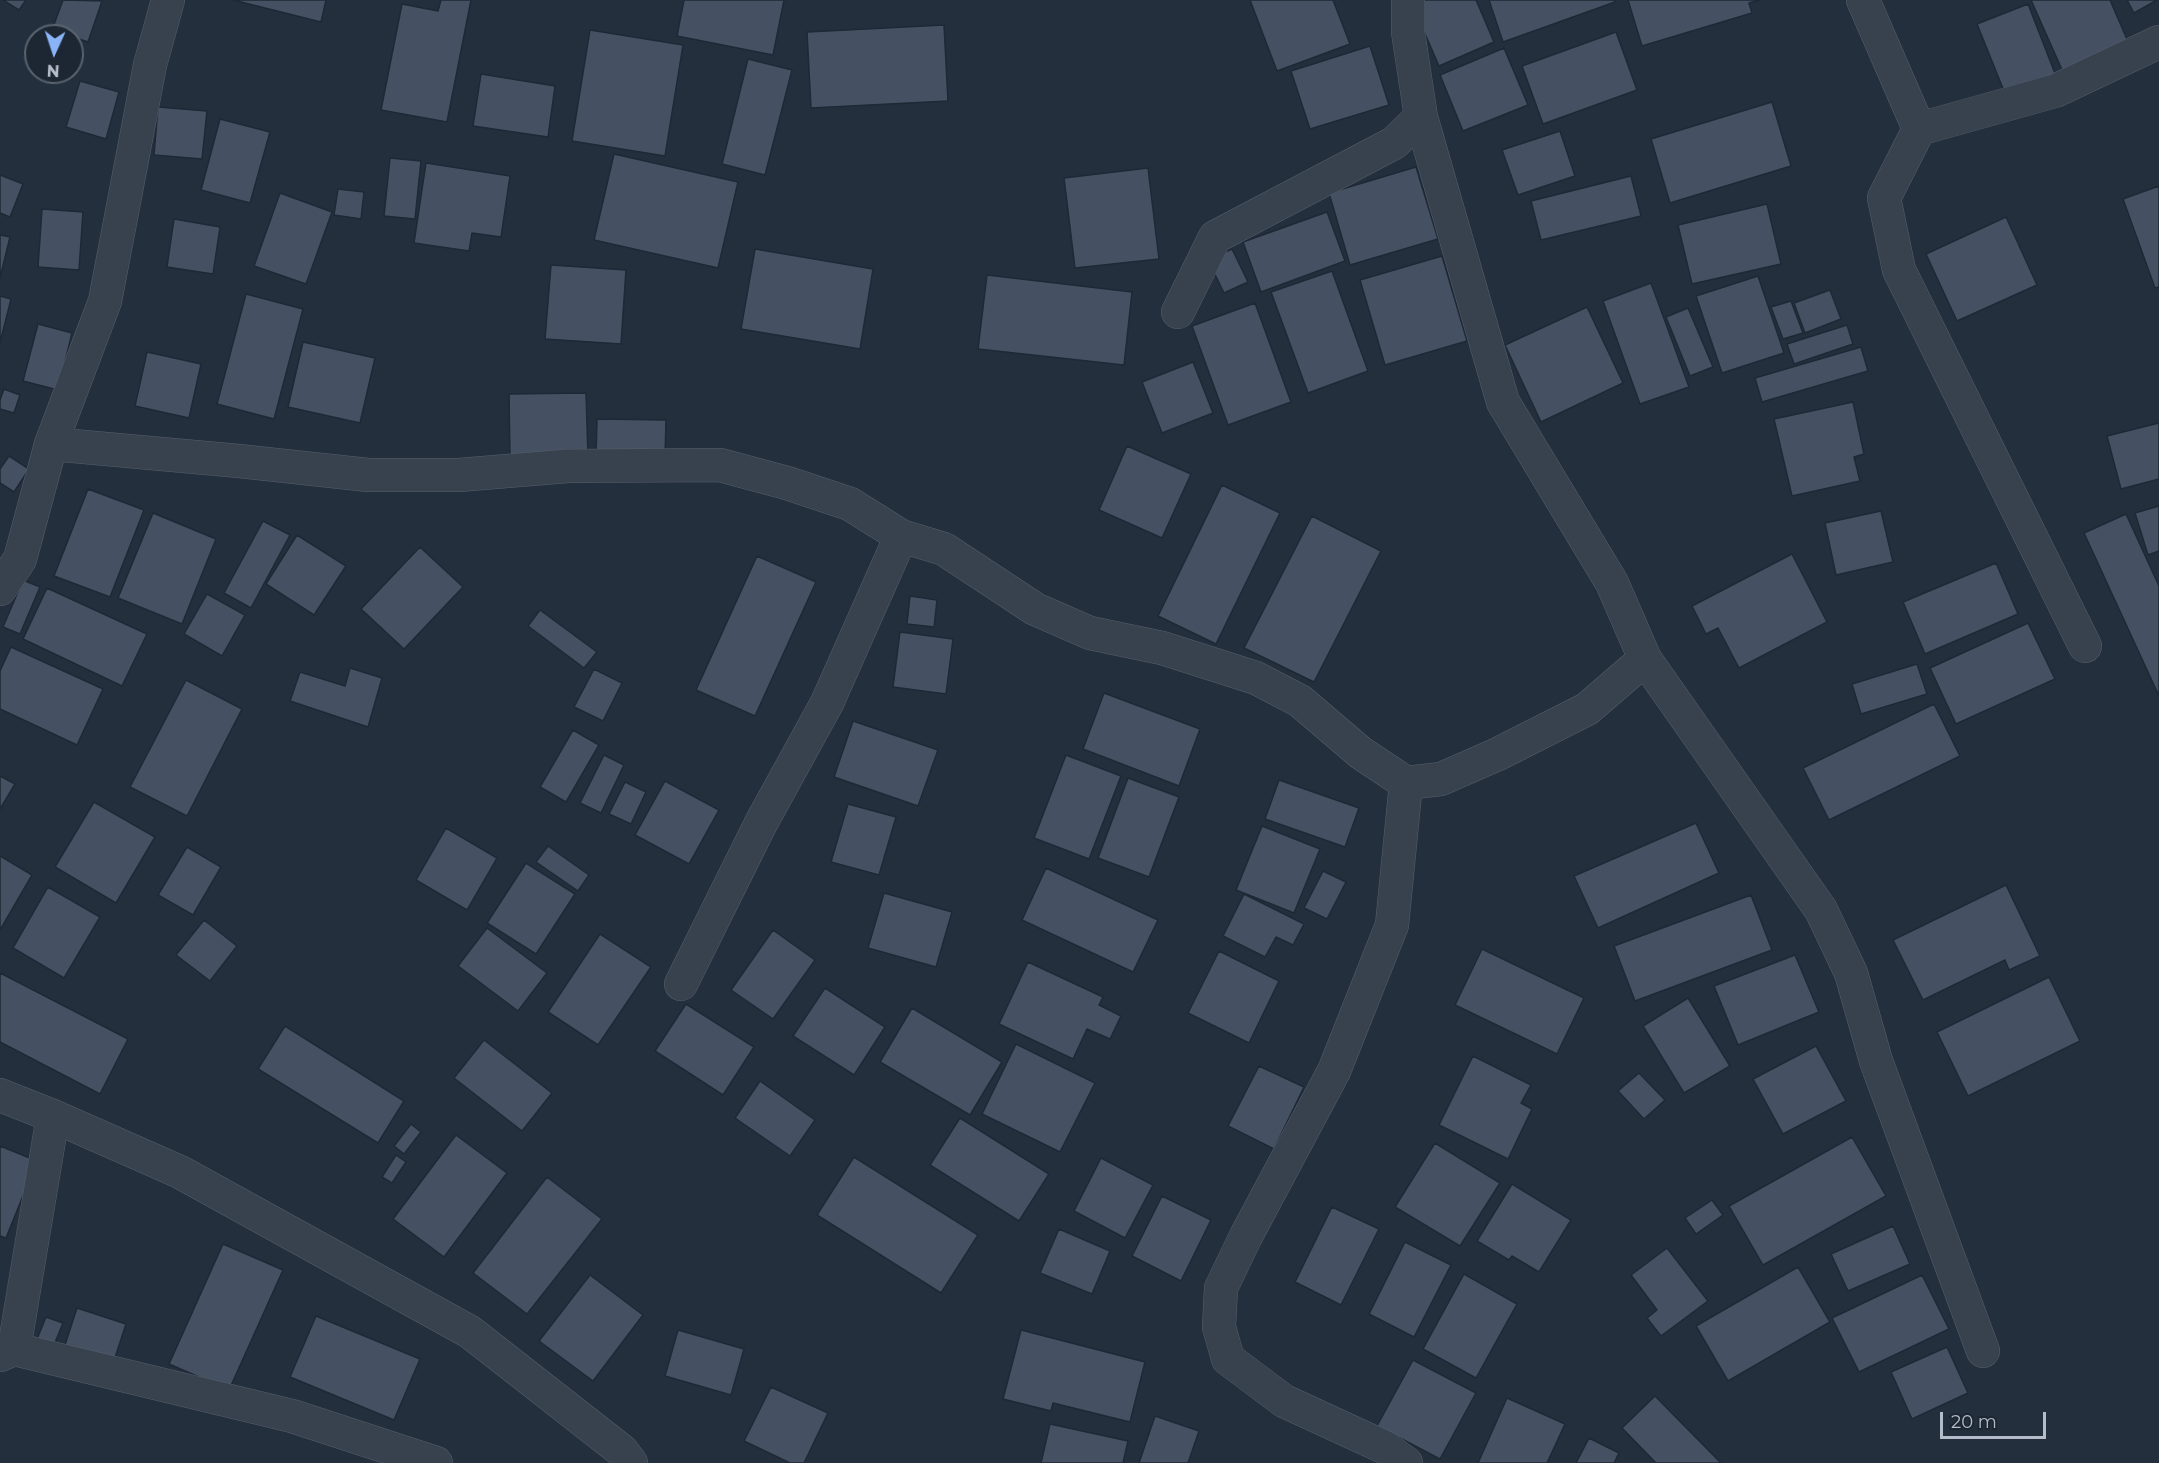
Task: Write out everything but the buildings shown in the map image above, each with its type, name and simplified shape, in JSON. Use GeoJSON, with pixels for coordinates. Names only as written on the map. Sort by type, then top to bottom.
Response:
{"type":"FeatureCollection","features":[{"type":"Feature","properties":{"kind":"street"},"geometry":{"type":"LineString","coordinates":[[0,590],[20,559],[51,444],[105,301],[150,65],[168,0]]}},
{"type":"Feature","properties":{"kind":"street"},"geometry":{"type":"LineString","coordinates":[[1408,0],[1408,32],[1421,117],[1503,402],[1612,583],[1645,659],[1821,910],[1851,973],[1876,1061],[1983,1351]]}},
{"type":"Feature","properties":{"kind":"street"},"geometry":{"type":"LineString","coordinates":[[1863,0],[1919,129]]}},
{"type":"Feature","properties":{"kind":"street"},"geometry":{"type":"LineString","coordinates":[[2085,646],[1899,270],[1884,198],[1919,129],[2055,91],[2159,42]]}},
{"type":"Feature","properties":{"kind":"street"},"geometry":{"type":"LineString","coordinates":[[1179,312],[1215,237],[1394,142],[1421,117]]}},
{"type":"Feature","properties":{"kind":"street"},"geometry":{"type":"LineString","coordinates":[[51,444],[368,475],[459,476],[568,466],[720,465],[788,483],[850,504],[901,536],[944,549],[1035,609],[1090,633],[1162,648],[1256,678],[1300,701],[1361,753],[1406,783],[1441,779],[1498,754],[1587,709],[1645,659]]}},
{"type":"Feature","properties":{"kind":"street"},"geometry":{"type":"LineString","coordinates":[[681,984],[761,823],[826,703],[901,536]]}},
{"type":"Feature","properties":{"kind":"street"},"geometry":{"type":"LineString","coordinates":[[1406,783],[1392,925],[1334,1071],[1246,1236],[1221,1288],[1219,1327],[1228,1359],[1284,1401],[1386,1448],[1406,1463]]}},
{"type":"Feature","properties":{"kind":"street"},"geometry":{"type":"LineString","coordinates":[[0,1095],[180,1172],[470,1332],[622,1451],[631,1463]]}},
{"type":"Feature","properties":{"kind":"street"},"geometry":{"type":"LineString","coordinates":[[53,1116],[7,1352],[292,1416],[436,1463]]}}]}
